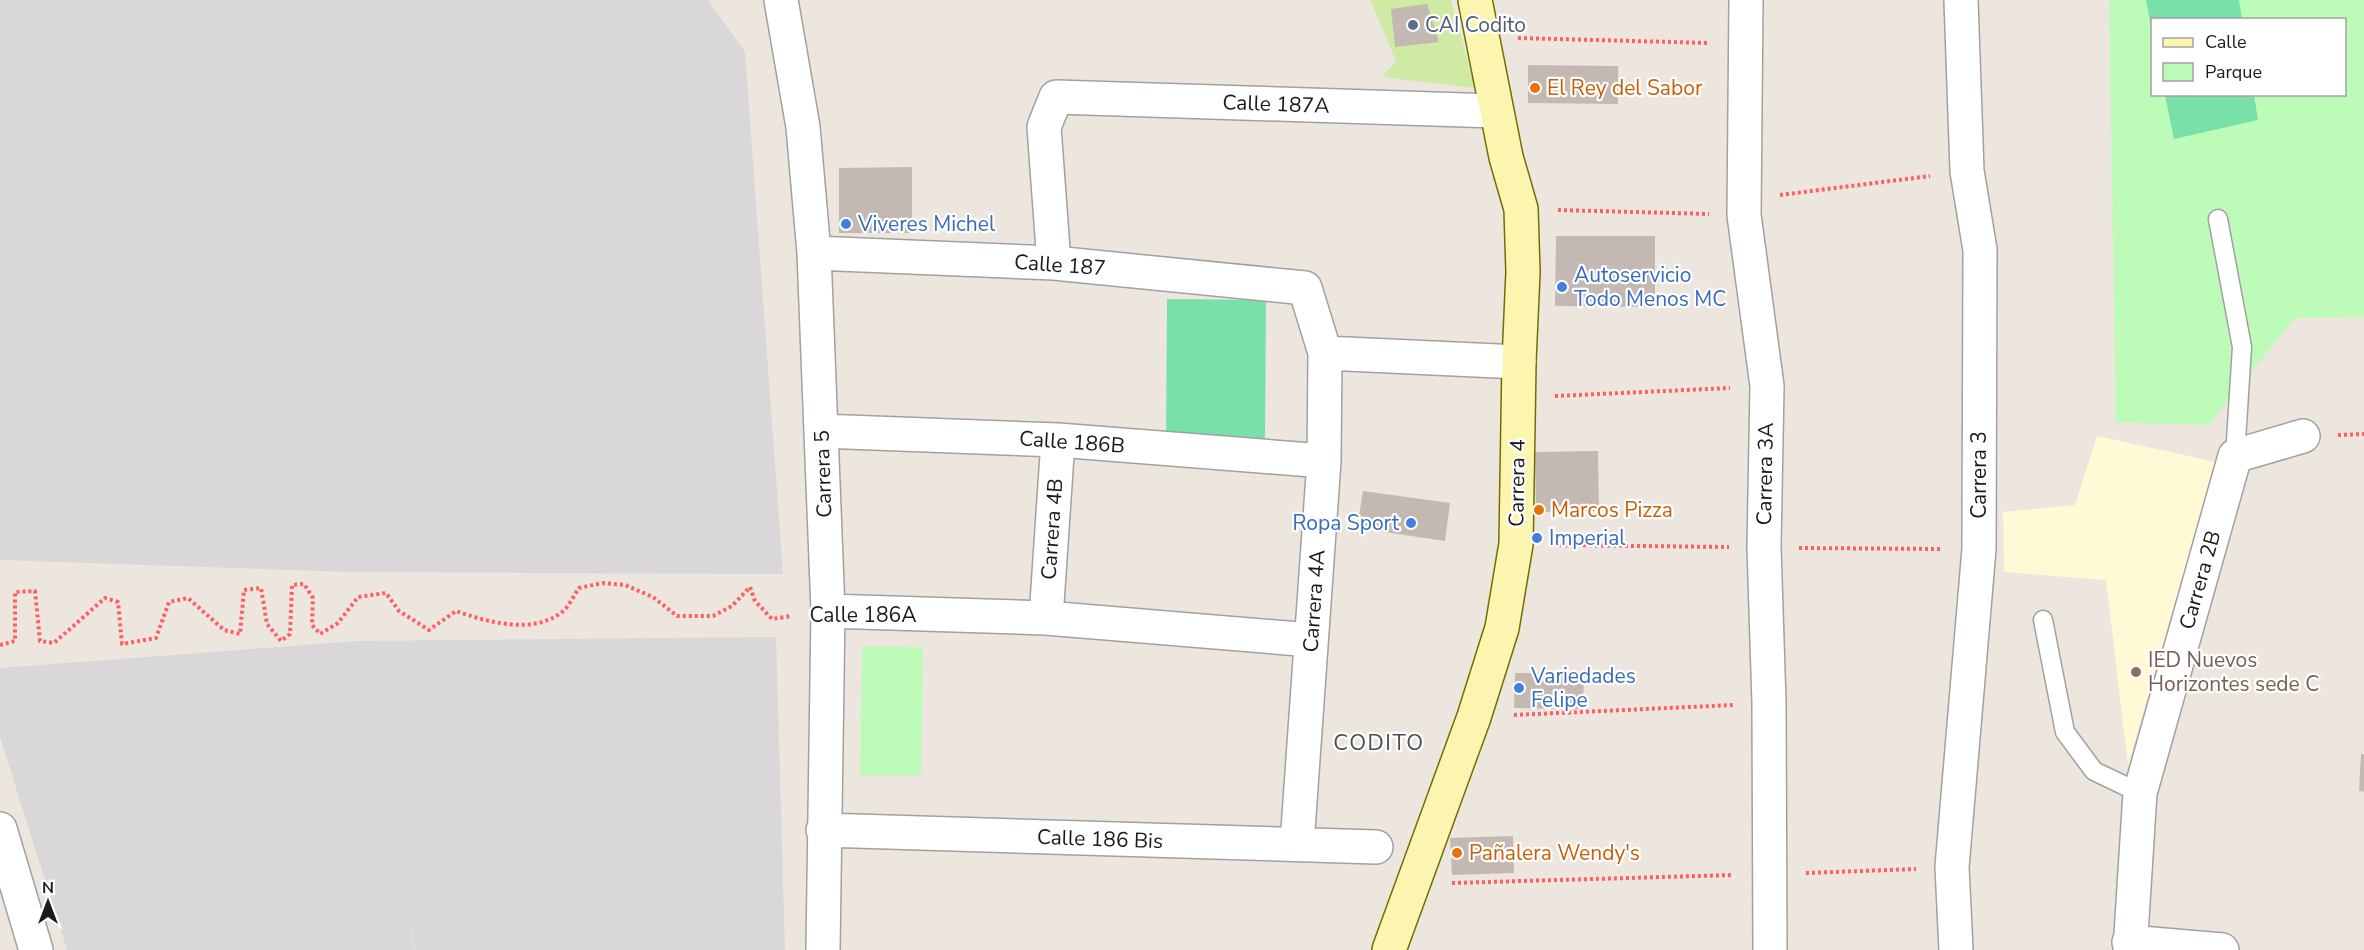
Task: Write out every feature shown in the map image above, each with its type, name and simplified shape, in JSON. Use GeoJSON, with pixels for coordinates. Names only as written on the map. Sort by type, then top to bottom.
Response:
{"type":"FeatureCollection","features":[{"type":"Feature","properties":{"kind":"street","name":"Carrera 4"},"geometry":{"type":"LineString","coordinates":[[1389,950],[1474,717],[1502,628],[1516,544],[1523,272],[1521,209],[1497,111],[1475,0]]}},
{"type":"Feature","properties":{"kind":"street","name":"Carrera 3A"},"geometry":{"type":"LineString","coordinates":[[1746,0],[1744,207],[1767,386],[1764,547],[1769,703],[1770,950]]}},
{"type":"Feature","properties":{"kind":"street","name":"Carrera 3"},"geometry":{"type":"LineString","coordinates":[[1956,950],[1952,867],[1979,549],[1980,250],[1967,171],[1961,0]]}},
{"type":"Feature","properties":{"kind":"street","name":"Carrera 5"},"geometry":{"type":"LineString","coordinates":[[789,4],[814,253],[828,611],[823,950]]}},
{"type":"Feature","properties":{"kind":"street","name":"Calle 187A"},"geometry":{"type":"LineString","coordinates":[[1054,263],[1044,127],[1056,97],[1497,111]]}},
{"type":"Feature","properties":{"kind":"street","name":"Calle 187"},"geometry":{"type":"LineString","coordinates":[[814,253],[1054,263],[1305,288]]}},
{"type":"Feature","properties":{"kind":"street","name":"Carrera 4A"},"geometry":{"type":"LineString","coordinates":[[1297,844],[1324,461],[1325,353],[1305,288]]}},
{"type":"Feature","properties":{"kind":"street"},"geometry":{"type":"LineString","coordinates":[[1325,353],[1519,362]]}},
{"type":"Feature","properties":{"kind":"street","name":"Calle 186B"},"geometry":{"type":"LineString","coordinates":[[821,430],[1058,440],[1324,461]]}},
{"type":"Feature","properties":{"kind":"street"},"geometry":{"type":"LineString","coordinates":[[2235,456],[2303,436]]}},
{"type":"Feature","properties":{"kind":"street","name":"Carrera 4B"},"geometry":{"type":"LineString","coordinates":[[1046,618],[1058,440]]}},
{"type":"Feature","properties":{"kind":"street","name":"Carrera 2B"},"geometry":{"type":"LineString","coordinates":[[2130,946],[2140,793],[2235,456]]}},
{"type":"Feature","properties":{"kind":"street","name":"Calle 186A"},"geometry":{"type":"LineString","coordinates":[[828,611],[1046,618],[1311,640]]}},
{"type":"Feature","properties":{"kind":"street"},"geometry":{"type":"LineString","coordinates":[[0,830],[36,950]]}},
{"type":"Feature","properties":{"kind":"street","name":"Calle 186 Bis"},"geometry":{"type":"LineString","coordinates":[[823,830],[1376,847]]}},
{"type":"Feature","properties":{"kind":"street"},"geometry":{"type":"LineString","coordinates":[[2130,946],[2222,950]]}},
{"type":"Feature","properties":{"kind":"lane"},"geometry":{"type":"LineString","coordinates":[[2218,219],[2242,347],[2235,456]]}},
{"type":"Feature","properties":{"kind":"lane"},"geometry":{"type":"LineString","coordinates":[[2043,620],[2065,732],[2094,771],[2140,793]]}},
{"type":"Feature","properties":{"kind":"path"},"geometry":{"type":"LineString","coordinates":[[1482,37],[1746,44]]}},
{"type":"Feature","properties":{"kind":"path"},"geometry":{"type":"LineString","coordinates":[[1521,209],[1744,207],[1967,171]]}},
{"type":"Feature","properties":{"kind":"path"},"geometry":{"type":"LineString","coordinates":[[1518,398],[1767,386]]}},
{"type":"Feature","properties":{"kind":"path"},"geometry":{"type":"LineString","coordinates":[[1516,544],[1979,549]]}},
{"type":"Feature","properties":{"kind":"path","name":"Calle 186A"},"geometry":{"type":"LineString","coordinates":[[0,645],[15,641],[15,592],[35,591],[40,641],[54,643],[105,598],[118,602],[122,644],[156,638],[169,602],[188,598],[224,630],[240,634],[244,590],[261,588],[267,624],[281,641],[290,634],[292,585],[304,584],[313,598],[312,625],[320,634],[338,623],[358,597],[386,593],[399,611],[429,630],[456,611],[483,621],[519,626],[562,612],[579,588],[603,583],[625,585],[653,597],[676,616],[713,616],[732,606],[750,587],[755,601],[772,619],[828,611]]}},
{"type":"Feature","properties":{"kind":"path"},"geometry":{"type":"LineString","coordinates":[[1474,717],[1769,703]]}},
{"type":"Feature","properties":{"kind":"path"},"geometry":{"type":"LineString","coordinates":[[1413,885],[1952,867]]}},
{"type":"Feature","properties":{"kind":"shaded area"},"geometry":{"type":"Polygon","coordinates":[[[0,0],[708,0],[745,52],[783,574],[347,572],[0,560],[0,0]]]}},
{"type":"Feature","properties":{"kind":"shaded area","name":"IED Nuevos Horizontes sede C"},"geometry":{"type":"Polygon","coordinates":[[[2097,436],[2216,462],[2128,765],[2106,580],[2004,572],[2003,512],[2075,505],[2097,436]]]}},
{"type":"Feature","properties":{"kind":"shaded area"},"geometry":{"type":"Polygon","coordinates":[[[776,637],[785,950],[415,950],[407,909],[414,950],[67,950],[0,737],[0,668],[357,641],[776,637]]]}},
{"type":"Feature","properties":{"kind":"green space"},"geometry":{"type":"Polygon","coordinates":[[[1370,0],[1451,0],[1475,88],[1382,77],[1396,61],[1370,0]]]}},
{"type":"Feature","properties":{"kind":"green space"},"geometry":{"type":"Polygon","coordinates":[[[2109,0],[2364,0],[2364,317],[2295,318],[2208,425],[2116,422],[2109,0]]]}},
{"type":"Feature","properties":{"kind":"green space"},"geometry":{"type":"Polygon","coordinates":[[[2146,0],[2239,0],[2242,18],[2151,18],[2151,26],[2146,0]]]}},
{"type":"Feature","properties":{"kind":"green space"},"geometry":{"type":"Polygon","coordinates":[[[2165,96],[2254,96],[2258,120],[2174,139],[2165,96]]]}},
{"type":"Feature","properties":{"kind":"green space"},"geometry":{"type":"Polygon","coordinates":[[[1167,299],[1266,300],[1265,443],[1166,441],[1167,299]]]}},
{"type":"Feature","properties":{"kind":"green space"},"geometry":{"type":"Polygon","coordinates":[[[862,646],[923,647],[921,775],[860,775],[862,646]]]}},
{"type":"Feature","properties":{"kind":"building","name":"CAI Codito"},"geometry":{"type":"Polygon","coordinates":[[[1427,4],[1439,42],[1395,47],[1391,9],[1427,4]]]}},
{"type":"Feature","properties":{"kind":"building"},"geometry":{"type":"Polygon","coordinates":[[[1528,65],[1618,66],[1618,104],[1528,103],[1528,65]]]}},
{"type":"Feature","properties":{"kind":"building"},"geometry":{"type":"Polygon","coordinates":[[[912,167],[912,233],[839,233],[839,168],[912,167]]]}},
{"type":"Feature","properties":{"kind":"building"},"geometry":{"type":"Polygon","coordinates":[[[1556,236],[1655,236],[1655,307],[1555,306],[1556,236]]]}},
{"type":"Feature","properties":{"kind":"building"},"geometry":{"type":"Polygon","coordinates":[[[1598,451],[1599,511],[1536,512],[1535,452],[1598,451]]]}},
{"type":"Feature","properties":{"kind":"building"},"geometry":{"type":"Polygon","coordinates":[[[1363,491],[1450,503],[1445,541],[1357,528],[1363,491]]]}},
{"type":"Feature","properties":{"kind":"building"},"geometry":{"type":"Polygon","coordinates":[[[1515,673],[1584,673],[1583,709],[1514,708],[1515,673]]]}},
{"type":"Feature","properties":{"kind":"building"},"geometry":{"type":"Polygon","coordinates":[[[2361,754],[2364,754],[2364,792],[2359,791],[2361,754]]]}},
{"type":"Feature","properties":{"kind":"building"},"geometry":{"type":"Polygon","coordinates":[[[1513,836],[1514,873],[1452,875],[1450,838],[1513,836]]]}},
{"type":"Feature","properties":{"kind":"place","name":"CAI Codito"},"geometry":{"type":"Point","coordinates":[1413,25]}},
{"type":"Feature","properties":{"kind":"place","name":"El Rey del Sabor"},"geometry":{"type":"Point","coordinates":[1535,88]}},
{"type":"Feature","properties":{"kind":"place","name":"Viveres Michel"},"geometry":{"type":"Point","coordinates":[846,224]}},
{"type":"Feature","properties":{"kind":"place","name":"Autoservicio Todo Menos MC"},"geometry":{"type":"Point","coordinates":[1562,287]}},
{"type":"Feature","properties":{"kind":"place","name":"Marcos Pizza"},"geometry":{"type":"Point","coordinates":[1539,510]}},
{"type":"Feature","properties":{"kind":"place","name":"Ropa Sport"},"geometry":{"type":"Point","coordinates":[1411,523]}},
{"type":"Feature","properties":{"kind":"place","name":"Imperial"},"geometry":{"type":"Point","coordinates":[1537,538]}},
{"type":"Feature","properties":{"kind":"place","name":"IED Nuevos Horizontes sede C"},"geometry":{"type":"Point","coordinates":[2136,672]}},
{"type":"Feature","properties":{"kind":"place","name":"Variedades Felipe"},"geometry":{"type":"Point","coordinates":[1519,688]}},
{"type":"Feature","properties":{"kind":"place","name":"Pañalera Wendy's"},"geometry":{"type":"Point","coordinates":[1457,853]}},
{"type":"Feature","properties":{"kind":"district","name":"CODITO"},"geometry":{"type":"Point","coordinates":[1379,742]}}]}
